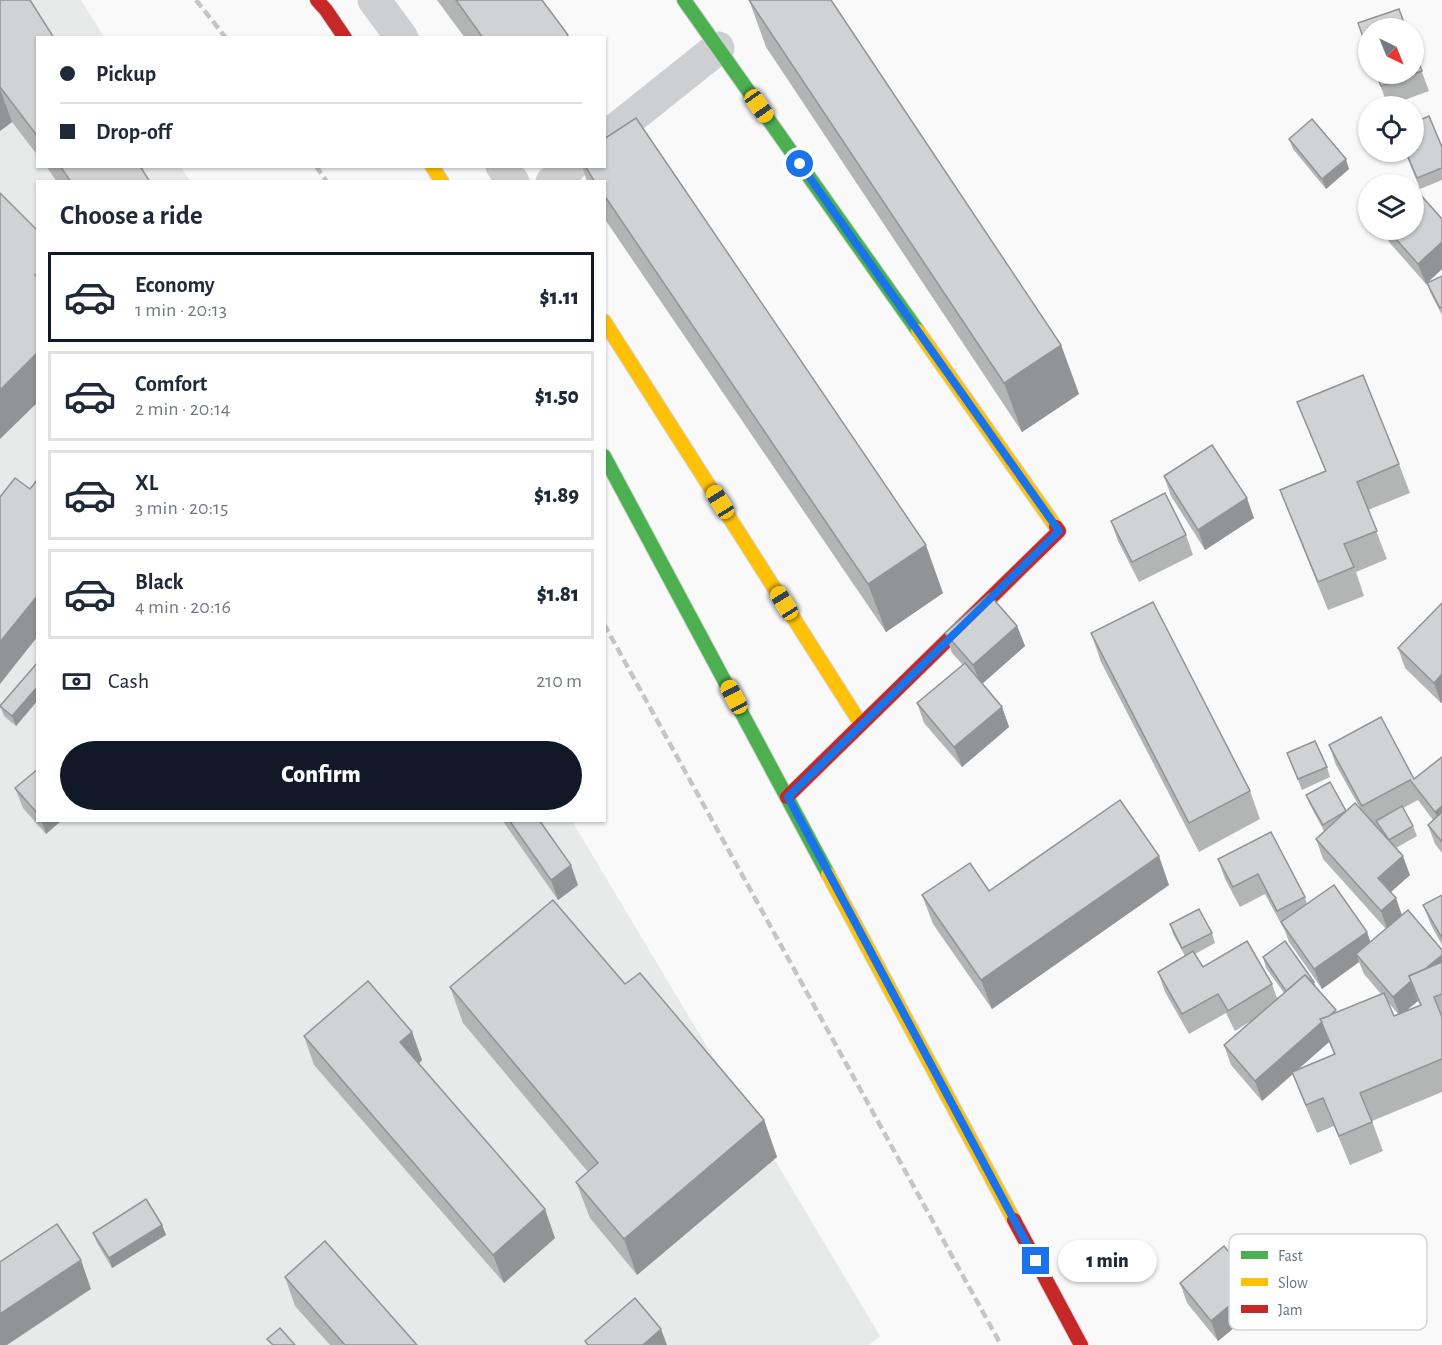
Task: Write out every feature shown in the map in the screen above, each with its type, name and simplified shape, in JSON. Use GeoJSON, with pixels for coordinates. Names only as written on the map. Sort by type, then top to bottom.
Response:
{"type":"FeatureCollection","features":[{"type":"Feature","properties":{"kind":"street"},"geometry":{"type":"LineString","coordinates":[[317,0],[344,36]]}},
{"type":"Feature","properties":{"kind":"street"},"geometry":{"type":"LineString","coordinates":[[374,0],[401,36]]}},
{"type":"Feature","properties":{"kind":"street"},"geometry":{"type":"LineString","coordinates":[[684,0],[1059,531],[788,797]]}},
{"type":"Feature","properties":{"kind":"street"},"geometry":{"type":"LineString","coordinates":[[606,137],[718,48]]}},
{"type":"Feature","properties":{"kind":"street"},"geometry":{"type":"LineString","coordinates":[[554,180],[569,168]]}},
{"type":"Feature","properties":{"kind":"street"},"geometry":{"type":"LineString","coordinates":[[606,324],[861,724]]}},
{"type":"Feature","properties":{"kind":"street"},"geometry":{"type":"LineString","coordinates":[[606,460],[1081,1345]]}},
{"type":"Feature","properties":{"kind":"shaded area"},"geometry":{"type":"Polygon","coordinates":[[[0,0],[81,0],[103,36],[36,36],[36,168],[182,168],[189,180],[36,180],[36,822],[573,822],[880,1336],[869,1345],[0,1345],[0,0]]]}},
{"type":"Feature","properties":{"kind":"building"},"geometry":{"type":"Polygon","coordinates":[[[0,0],[30,0],[53,36],[36,36],[36,134],[0,87],[0,0]]]}},
{"type":"Feature","properties":{"kind":"building"},"geometry":{"type":"Polygon","coordinates":[[[456,0],[542,0],[568,35],[567,36],[482,36],[456,0]]]}},
{"type":"Feature","properties":{"kind":"building"},"geometry":{"type":"Polygon","coordinates":[[[749,0],[831,0],[1061,345],[1004,383],[749,0]]]}},
{"type":"Feature","properties":{"kind":"building"},"geometry":{"type":"Polygon","coordinates":[[[1399,9],[1402,18],[1373,18],[1399,9]]]}},
{"type":"Feature","properties":{"kind":"building"},"geometry":{"type":"Polygon","coordinates":[[[1429,116],[1442,147],[1442,168],[1424,175],[1415,174],[1410,162],[1424,162],[1424,118],[1429,116]]]}},
{"type":"Feature","properties":{"kind":"building"},"geometry":{"type":"Polygon","coordinates":[[[636,118],[926,545],[868,584],[606,198],[606,180],[594,180],[586,168],[606,168],[606,138],[636,118]]]}},
{"type":"Feature","properties":{"kind":"building"},"geometry":{"type":"Polygon","coordinates":[[[1312,119],[1346,159],[1322,179],[1289,139],[1312,119]]]}},
{"type":"Feature","properties":{"kind":"building"},"geometry":{"type":"Polygon","coordinates":[[[61,168],[141,168],[149,180],[70,180],[61,168]]]}},
{"type":"Feature","properties":{"kind":"building"},"geometry":{"type":"Polygon","coordinates":[[[0,193],[36,229],[36,354],[0,390],[0,193]]]}},
{"type":"Feature","properties":{"kind":"building"},"geometry":{"type":"Polygon","coordinates":[[[1424,199],[1442,219],[1442,242],[1418,264],[1397,240],[1424,240],[1424,199]]]}},
{"type":"Feature","properties":{"kind":"building"},"geometry":{"type":"Polygon","coordinates":[[[1442,276],[1442,307],[1440,308],[1427,283],[1442,276]]]}},
{"type":"Feature","properties":{"kind":"building"},"geometry":{"type":"Polygon","coordinates":[[[1363,375],[1399,464],[1357,482],[1377,531],[1344,544],[1354,567],[1318,582],[1280,490],[1326,471],[1297,402],[1363,375]]]}},
{"type":"Feature","properties":{"kind":"building"},"geometry":{"type":"Polygon","coordinates":[[[1212,445],[1247,498],[1198,530],[1164,476],[1212,445]]]}},
{"type":"Feature","properties":{"kind":"building"},"geometry":{"type":"Polygon","coordinates":[[[15,478],[30,489],[36,482],[36,597],[0,642],[0,497],[15,478]]]}},
{"type":"Feature","properties":{"kind":"building"},"geometry":{"type":"Polygon","coordinates":[[[1165,493],[1186,535],[1132,562],[1111,521],[1165,493]]]}},
{"type":"Feature","properties":{"kind":"building"},"geometry":{"type":"Polygon","coordinates":[[[989,594],[1017,626],[973,665],[945,633],[989,594]]]}},
{"type":"Feature","properties":{"kind":"building"},"geometry":{"type":"Polygon","coordinates":[[[1153,602],[1250,791],[1189,823],[1091,633],[1153,602]]]}},
{"type":"Feature","properties":{"kind":"building"},"geometry":{"type":"Polygon","coordinates":[[[1442,603],[1442,674],[1434,683],[1398,648],[1442,603]]]}},
{"type":"Feature","properties":{"kind":"building"},"geometry":{"type":"Polygon","coordinates":[[[965,663],[1002,707],[954,747],[917,703],[965,663]]]}},
{"type":"Feature","properties":{"kind":"building"},"geometry":{"type":"Polygon","coordinates":[[[36,664],[36,688],[12,716],[0,706],[36,664]]]}},
{"type":"Feature","properties":{"kind":"building"},"geometry":{"type":"Polygon","coordinates":[[[1381,717],[1414,779],[1442,757],[1442,806],[1435,812],[1410,780],[1362,806],[1329,745],[1381,717]]]}},
{"type":"Feature","properties":{"kind":"building"},"geometry":{"type":"Polygon","coordinates":[[[1315,741],[1327,767],[1298,779],[1287,753],[1315,741]]]}},
{"type":"Feature","properties":{"kind":"building"},"geometry":{"type":"Polygon","coordinates":[[[36,771],[36,812],[15,788],[36,771]]]}},
{"type":"Feature","properties":{"kind":"building"},"geometry":{"type":"Polygon","coordinates":[[[1330,782],[1346,811],[1323,825],[1306,795],[1330,782]]]}},
{"type":"Feature","properties":{"kind":"building"},"geometry":{"type":"Polygon","coordinates":[[[1120,800],[1159,856],[981,980],[922,895],[970,863],[989,891],[1120,800]]]}},
{"type":"Feature","properties":{"kind":"building"},"geometry":{"type":"Polygon","coordinates":[[[1355,803],[1403,856],[1378,878],[1396,898],[1381,911],[1316,839],[1355,803]]]}},
{"type":"Feature","properties":{"kind":"building"},"geometry":{"type":"Polygon","coordinates":[[[1402,806],[1413,826],[1389,840],[1376,821],[1402,806]]]}},
{"type":"Feature","properties":{"kind":"building"},"geometry":{"type":"Polygon","coordinates":[[[1442,812],[1442,842],[1428,825],[1442,812]]]}},
{"type":"Feature","properties":{"kind":"building"},"geometry":{"type":"Polygon","coordinates":[[[510,822],[540,822],[571,865],[551,880],[510,822]]]}},
{"type":"Feature","properties":{"kind":"building"},"geometry":{"type":"Polygon","coordinates":[[[1271,832],[1305,897],[1277,911],[1258,874],[1233,887],[1218,859],[1271,832]]]}},
{"type":"Feature","properties":{"kind":"building"},"geometry":{"type":"Polygon","coordinates":[[[1334,885],[1367,932],[1314,969],[1281,922],[1334,885]]]}},
{"type":"Feature","properties":{"kind":"building"},"geometry":{"type":"Polygon","coordinates":[[[1442,895],[1442,938],[1423,905],[1442,895]]]}},
{"type":"Feature","properties":{"kind":"building"},"geometry":{"type":"Polygon","coordinates":[[[553,900],[625,984],[640,973],[764,1120],[624,1239],[576,1182],[598,1163],[450,987],[553,900]]]}},
{"type":"Feature","properties":{"kind":"building"},"geometry":{"type":"Polygon","coordinates":[[[1199,909],[1212,933],[1182,948],[1170,924],[1199,909]]]}},
{"type":"Feature","properties":{"kind":"building"},"geometry":{"type":"Polygon","coordinates":[[[1408,910],[1442,950],[1442,955],[1425,969],[1409,976],[1411,981],[1393,997],[1356,954],[1408,910]]]}},
{"type":"Feature","properties":{"kind":"building"},"geometry":{"type":"Polygon","coordinates":[[[1247,941],[1272,984],[1228,1011],[1218,994],[1182,1014],[1158,972],[1193,951],[1203,967],[1247,941]]]}},
{"type":"Feature","properties":{"kind":"building"},"geometry":{"type":"Polygon","coordinates":[[[1285,941],[1313,983],[1305,975],[1286,991],[1263,957],[1285,941]]]}},
{"type":"Feature","properties":{"kind":"building"},"geometry":{"type":"Polygon","coordinates":[[[1442,962],[1442,994],[1434,997],[1442,1017],[1442,1059],[1360,1093],[1372,1122],[1339,1136],[1323,1098],[1306,1105],[1292,1072],[1335,1054],[1320,1019],[1384,993],[1394,1016],[1421,1005],[1409,976],[1442,962]]]}},
{"type":"Feature","properties":{"kind":"building"},"geometry":{"type":"Polygon","coordinates":[[[1305,975],[1336,1010],[1320,1019],[1322,1022],[1255,1081],[1224,1045],[1305,975]]]}},
{"type":"Feature","properties":{"kind":"building"},"geometry":{"type":"Polygon","coordinates":[[[368,981],[412,1032],[400,1042],[545,1209],[493,1255],[304,1036],[368,981]]]}},
{"type":"Feature","properties":{"kind":"building"},"geometry":{"type":"Polygon","coordinates":[[[146,1199],[162,1225],[109,1258],[93,1233],[146,1199]]]}},
{"type":"Feature","properties":{"kind":"building"},"geometry":{"type":"Polygon","coordinates":[[[57,1224],[81,1260],[0,1314],[0,1262],[57,1224]]]}},
{"type":"Feature","properties":{"kind":"building"},"geometry":{"type":"Polygon","coordinates":[[[325,1241],[417,1345],[345,1345],[285,1277],[325,1241]]]}},
{"type":"Feature","properties":{"kind":"building"},"geometry":{"type":"Polygon","coordinates":[[[1224,1246],[1229,1252],[1229,1306],[1211,1321],[1180,1283],[1224,1246]]]}},
{"type":"Feature","properties":{"kind":"building"},"geometry":{"type":"Polygon","coordinates":[[[635,1298],[661,1329],[643,1345],[588,1345],[585,1341],[635,1298]]]}},
{"type":"Feature","properties":{"kind":"building"},"geometry":{"type":"Polygon","coordinates":[[[280,1328],[295,1345],[273,1345],[267,1339],[280,1328]]]}},
{"type":"Feature","properties":{"kind":"railway"},"geometry":{"type":"LineString","coordinates":[[196,0],[224,36]]}},
{"type":"Feature","properties":{"kind":"railway"},"geometry":{"type":"LineString","coordinates":[[317,168],[326,180]]}},
{"type":"Feature","properties":{"kind":"railway"},"geometry":{"type":"LineString","coordinates":[[606,628],[1001,1345]]}},
{"type":"Feature","properties":{"kind":"traffic: fast"},"geometry":{"type":"LineString","coordinates":[[684,0],[918,331]]}},
{"type":"Feature","properties":{"kind":"traffic: fast"},"geometry":{"type":"LineString","coordinates":[[606,460],[828,874]]}},
{"type":"Feature","properties":{"kind":"traffic: slow"},"geometry":{"type":"LineString","coordinates":[[433,168],[441,180]]}},
{"type":"Feature","properties":{"kind":"traffic: slow"},"geometry":{"type":"LineString","coordinates":[[606,324],[861,724]]}},
{"type":"Feature","properties":{"kind":"traffic: slow"},"geometry":{"type":"LineString","coordinates":[[918,331],[1056,527]]}},
{"type":"Feature","properties":{"kind":"traffic: slow"},"geometry":{"type":"LineString","coordinates":[[828,874],[1014,1220]]}},
{"type":"Feature","properties":{"kind":"traffic: jam"},"geometry":{"type":"LineString","coordinates":[[317,0],[344,36]]}},
{"type":"Feature","properties":{"kind":"traffic: jam"},"geometry":{"type":"LineString","coordinates":[[787,797],[1059,531],[1056,527]]}},
{"type":"Feature","properties":{"kind":"traffic: jam"},"geometry":{"type":"LineString","coordinates":[[1014,1220],[1081,1345]]}},
{"type":"Feature","properties":{"kind":"route"},"geometry":{"type":"LineString","coordinates":[[800,164],[1059,531],[788,797],[1036,1261]]}}]}
